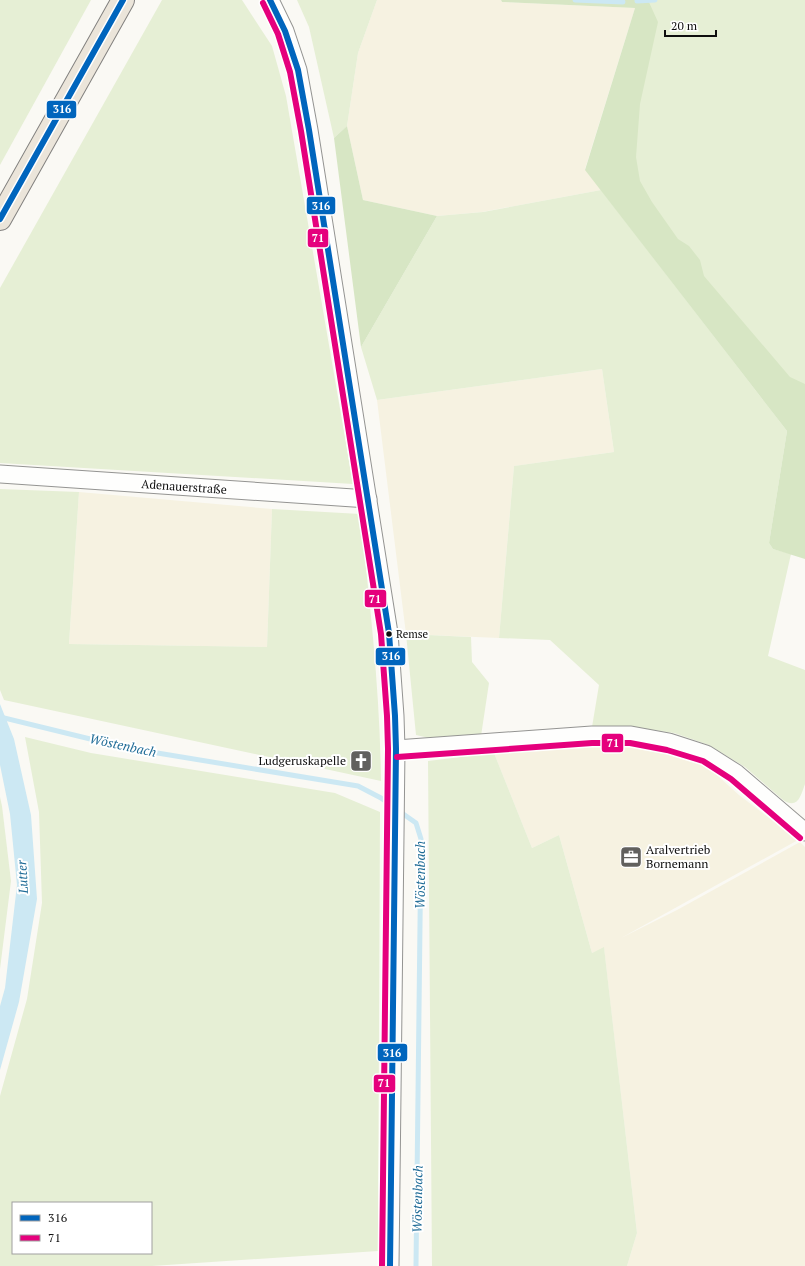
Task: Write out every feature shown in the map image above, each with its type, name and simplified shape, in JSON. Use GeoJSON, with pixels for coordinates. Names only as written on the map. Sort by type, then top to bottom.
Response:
{"type":"FeatureCollection","features":[{"type":"Feature","properties":{"kind":"main road"},"geometry":{"type":"LineString","coordinates":[[0,219],[122,0]]}},
{"type":"Feature","properties":{"kind":"street"},"geometry":{"type":"LineString","coordinates":[[270,0],[285,31],[298,70],[309,130],[389,634],[396,749],[390,1266]]}},
{"type":"Feature","properties":{"kind":"street","name":"Adenauerstraße"},"geometry":{"type":"LineString","coordinates":[[0,474],[368,499]]}},
{"type":"Feature","properties":{"kind":"street"},"geometry":{"type":"LineString","coordinates":[[396,749],[592,735],[631,735],[669,742],[706,754],[736,773],[805,832]]}},
{"type":"Feature","properties":{"kind":"shaded area"},"geometry":{"type":"Polygon","coordinates":[[[377,0],[501,0],[502,2],[635,8],[585,169],[601,190],[482,212],[437,216],[363,200],[347,126],[358,53],[377,0]]]}},
{"type":"Feature","properties":{"kind":"shaded area"},"geometry":{"type":"Polygon","coordinates":[[[602,369],[614,452],[514,466],[499,638],[406,634],[377,400],[602,369]]]}},
{"type":"Feature","properties":{"kind":"shaded area"},"geometry":{"type":"Polygon","coordinates":[[[79,492],[272,509],[267,647],[69,644],[79,492]]]}},
{"type":"Feature","properties":{"kind":"shaded area"},"geometry":{"type":"Polygon","coordinates":[[[608,742],[654,748],[698,758],[739,795],[798,840],[621,938],[677,910],[800,842],[805,847],[805,1266],[627,1266],[637,1233],[604,948],[592,953],[559,835],[532,848],[494,753],[608,742]]]}},
{"type":"Feature","properties":{"kind":"green space"},"geometry":{"type":"Polygon","coordinates":[[[0,0],[91,0],[0,165],[0,0]]]}},
{"type":"Feature","properties":{"kind":"green space"},"geometry":{"type":"Polygon","coordinates":[[[162,0],[242,0],[272,46],[286,96],[353,484],[0,463],[0,288],[162,0]]]}},
{"type":"Feature","properties":{"kind":"green space"},"geometry":{"type":"Polygon","coordinates":[[[297,0],[377,0],[358,53],[347,126],[334,138],[309,27],[297,0]]]}},
{"type":"Feature","properties":{"kind":"green space"},"geometry":{"type":"Polygon","coordinates":[[[501,0],[648,0],[658,22],[640,104],[636,157],[640,181],[652,202],[678,239],[689,246],[700,260],[704,276],[790,377],[805,384],[805,559],[773,549],[769,543],[787,431],[585,170],[635,8],[502,2],[501,0]]]}},
{"type":"Feature","properties":{"kind":"green space"},"geometry":{"type":"Polygon","coordinates":[[[645,0],[805,0],[805,415],[595,167],[645,0]]]}},
{"type":"Feature","properties":{"kind":"green space"},"geometry":{"type":"Polygon","coordinates":[[[347,126],[363,200],[437,216],[361,347],[334,138],[347,126]]]}},
{"type":"Feature","properties":{"kind":"green space"},"geometry":{"type":"Polygon","coordinates":[[[601,190],[787,431],[769,543],[773,549],[791,554],[768,656],[805,670],[805,784],[798,800],[792,803],[788,803],[783,800],[745,767],[709,745],[674,733],[631,727],[592,727],[599,685],[550,640],[499,638],[514,466],[614,452],[602,369],[377,400],[361,347],[437,216],[483,212],[601,190]]]}},
{"type":"Feature","properties":{"kind":"green space"},"geometry":{"type":"Polygon","coordinates":[[[0,489],[79,492],[69,644],[267,647],[272,509],[360,514],[377,680],[381,781],[4,700],[0,690],[0,489]]]}},
{"type":"Feature","properties":{"kind":"green space"},"geometry":{"type":"Polygon","coordinates":[[[406,634],[471,637],[472,662],[489,683],[481,736],[438,740],[416,735],[406,634]]]}},
{"type":"Feature","properties":{"kind":"green space"},"geometry":{"type":"Polygon","coordinates":[[[25,737],[91,753],[335,793],[380,812],[378,1251],[152,1266],[0,1266],[0,1096],[27,999],[42,903],[39,812],[25,737]]]}},
{"type":"Feature","properties":{"kind":"green space"},"geometry":{"type":"Polygon","coordinates":[[[494,753],[532,848],[559,835],[592,953],[604,947],[637,1233],[627,1266],[432,1266],[428,761],[494,753]]]}},
{"type":"Feature","properties":{"kind":"green space"},"geometry":{"type":"Polygon","coordinates":[[[0,797],[11,881],[0,969],[0,797]]]}},
{"type":"Feature","properties":{"kind":"water","name":"Lutter"},"geometry":{"type":"Polygon","coordinates":[[[0,704],[14,739],[31,815],[37,899],[19,1002],[0,1070],[0,1006],[5,988],[17,885],[10,814],[0,765],[0,704]]]}},
{"type":"Feature","properties":{"kind":"waterway"},"geometry":{"type":"LineString","coordinates":[[575,0],[623,2]]}},
{"type":"Feature","properties":{"kind":"waterway"},"geometry":{"type":"LineString","coordinates":[[637,1],[655,0]]}},
{"type":"Feature","properties":{"kind":"waterway","name":"Wöstenbach"},"geometry":{"type":"LineString","coordinates":[[0,717],[127,748],[358,786],[381,798],[392,806]]}},
{"type":"Feature","properties":{"kind":"waterway","name":"Wöstenbach"},"geometry":{"type":"LineString","coordinates":[[399,811],[416,823],[421,839],[416,1266]]}},
{"type":"Feature","properties":{"kind":"transit line","name":"316"},"geometry":{"type":"LineString","coordinates":[[0,219],[123,0]]}},
{"type":"Feature","properties":{"kind":"transit line","name":"316"},"geometry":{"type":"LineString","coordinates":[[270,0],[285,31],[298,70],[309,130],[389,633],[396,749],[390,1266]]}},
{"type":"Feature","properties":{"kind":"transit line","name":"71"},"geometry":{"type":"LineString","coordinates":[[263,3],[278,34],[290,72],[301,131],[381,634],[388,749],[382,1266]]}},
{"type":"Feature","properties":{"kind":"transit line","name":"71"},"geometry":{"type":"LineString","coordinates":[[397,757],[592,743],[630,743],[667,750],[703,761],[731,779],[800,838]]}},
{"type":"Feature","properties":{"kind":"place","name":"Remse"},"geometry":{"type":"Point","coordinates":[389,634]}},
{"type":"Feature","properties":{"kind":"place","name":"Ludgeruskapelle"},"geometry":{"type":"Point","coordinates":[361,761]}},
{"type":"Feature","properties":{"kind":"place","name":"Aralvertrieb Bornemann"},"geometry":{"type":"Point","coordinates":[631,857]}}]}
